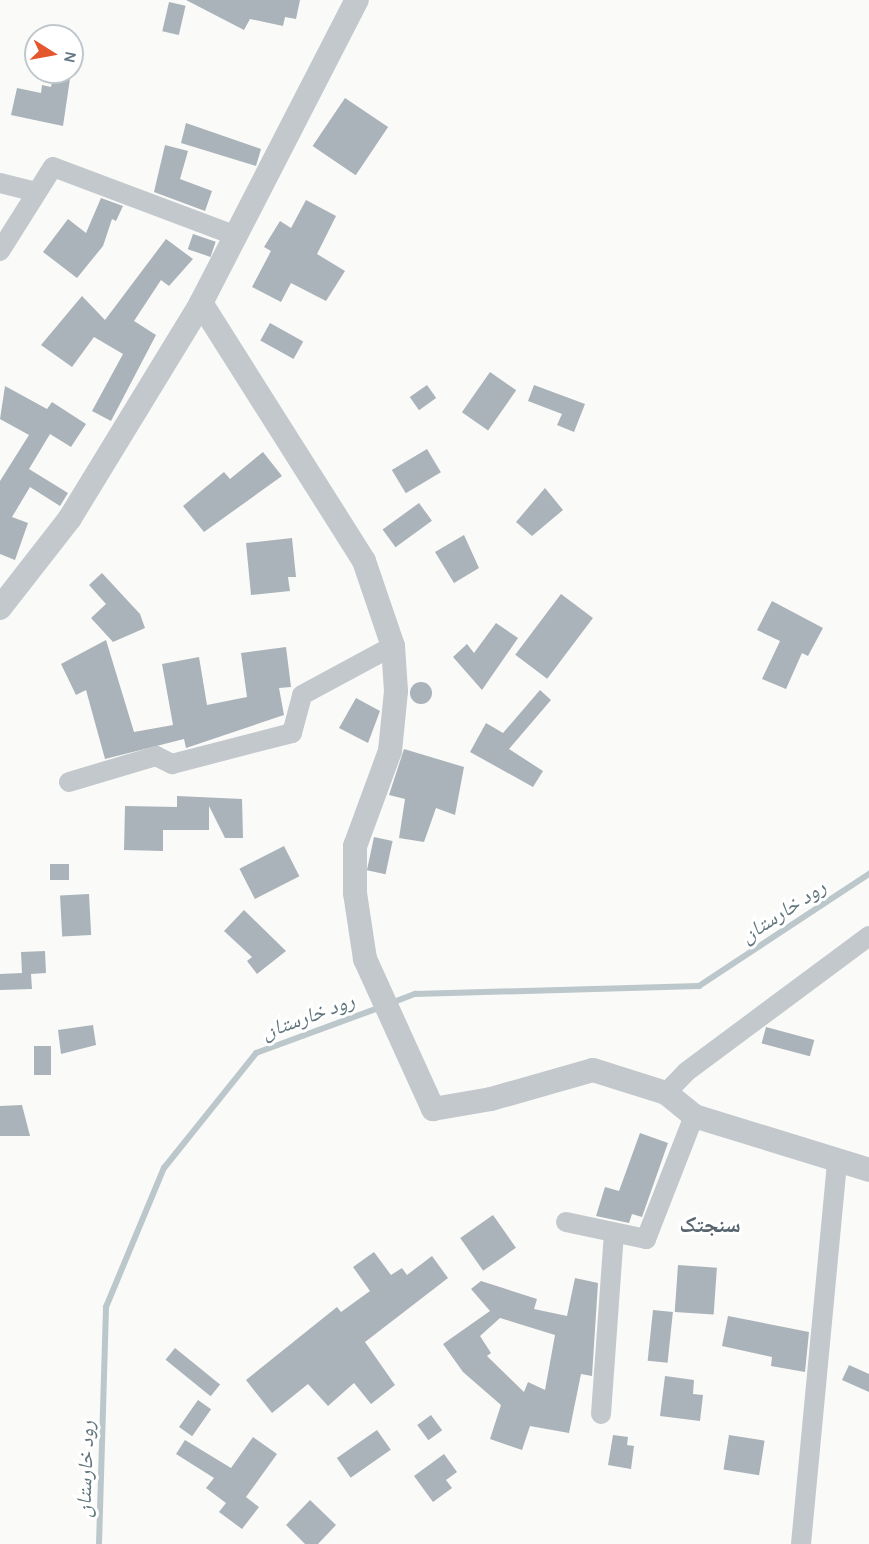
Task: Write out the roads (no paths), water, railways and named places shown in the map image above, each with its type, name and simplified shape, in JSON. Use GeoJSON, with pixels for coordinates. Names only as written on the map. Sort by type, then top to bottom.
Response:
{"type":"FeatureCollection","features":[{"type":"Feature","properties":{"kind":"street"},"geometry":{"type":"LineString","coordinates":[[0,608],[70,518],[201,303],[237,236],[352,2]]}},
{"type":"Feature","properties":{"kind":"street"},"geometry":{"type":"LineString","coordinates":[[0,251],[53,167],[237,236]]}},
{"type":"Feature","properties":{"kind":"street"},"geometry":{"type":"LineString","coordinates":[[0,183],[36,192]]}},
{"type":"Feature","properties":{"kind":"street"},"geometry":{"type":"LineString","coordinates":[[201,303],[364,561],[393,646],[396,691],[390,751],[355,846],[355,893],[365,959],[433,1109],[491,1100],[593,1070],[666,1093],[694,1116],[869,1170]]}},
{"type":"Feature","properties":{"kind":"street"},"geometry":{"type":"LineString","coordinates":[[69,782],[156,756],[172,764],[292,734],[302,695],[393,646]]}},
{"type":"Feature","properties":{"kind":"street"},"geometry":{"type":"LineString","coordinates":[[666,1093],[686,1072],[869,936]]}},
{"type":"Feature","properties":{"kind":"street"},"geometry":{"type":"LineString","coordinates":[[567,1222],[646,1239],[694,1116]]}},
{"type":"Feature","properties":{"kind":"street"},"geometry":{"type":"LineString","coordinates":[[801,1544],[837,1162]]}},
{"type":"Feature","properties":{"kind":"street"},"geometry":{"type":"LineString","coordinates":[[601,1414],[614,1233]]}},
{"type":"Feature","properties":{"kind":"waterway","name":"رود خارستان"},"geometry":{"type":"LineString","coordinates":[[391,1003],[415,994],[699,986],[869,874]]}},
{"type":"Feature","properties":{"kind":"waterway","name":"رود خارستان"},"geometry":{"type":"LineString","coordinates":[[99,1544],[106,1307],[164,1168],[256,1053],[381,1007]]}},
{"type":"Feature","properties":{"kind":"district","name":"سنجتک"},"geometry":{"type":"Point","coordinates":[710,1226]}}]}
